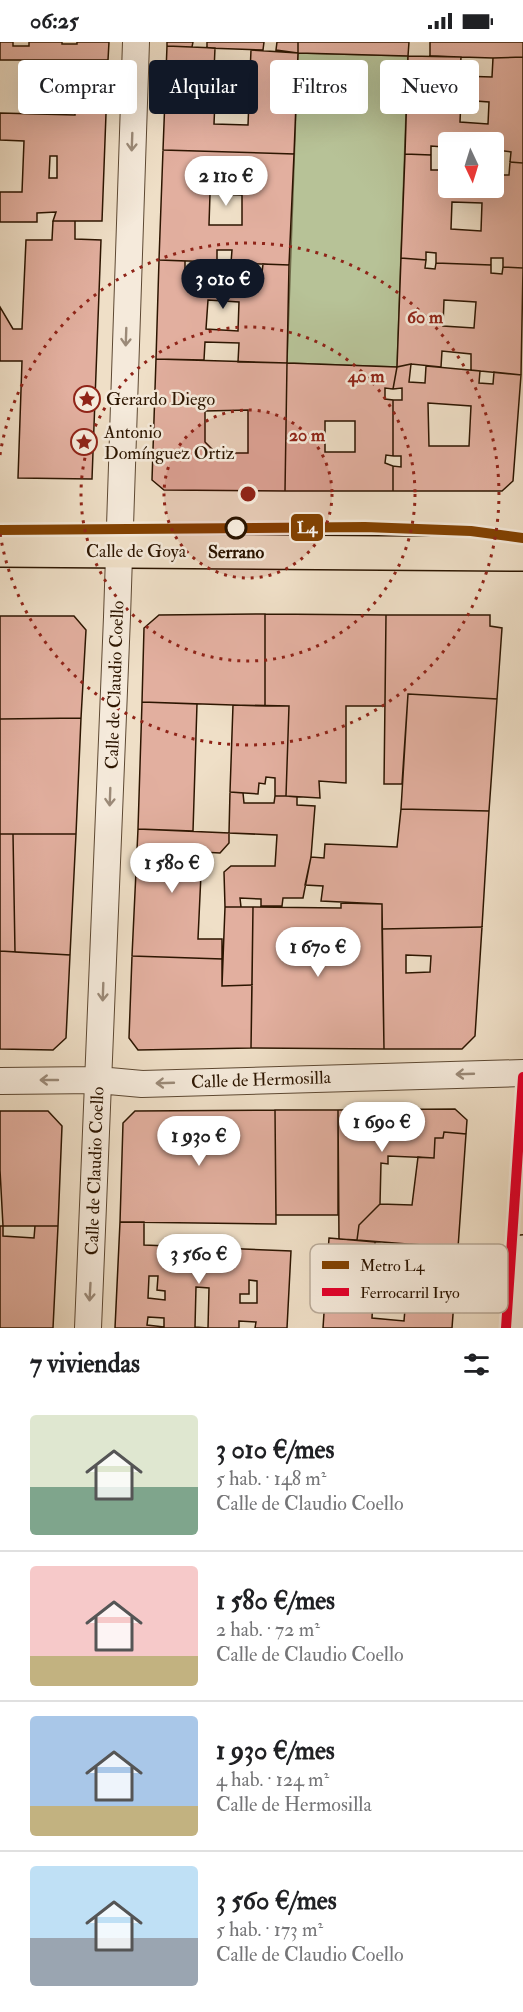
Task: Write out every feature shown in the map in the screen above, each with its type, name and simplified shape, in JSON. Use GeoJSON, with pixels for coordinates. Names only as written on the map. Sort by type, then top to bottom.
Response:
{"type":"FeatureCollection","features":[{"type":"Feature","properties":{"kind":"main road","name":"Calle de Goya"},"geometry":{"type":"LineString","coordinates":[[0,550],[523,554]]}},
{"type":"Feature","properties":{"kind":"main road"},"geometry":{"type":"LineString","coordinates":[[518,1328],[523,1252]]}},
{"type":"Feature","properties":{"kind":"street","name":"Calle de Claudio Coello"},"geometry":{"type":"LineString","coordinates":[[88,1328],[119,550],[135,42]]}},
{"type":"Feature","properties":{"kind":"street","name":"Calle de Hermosilla"},"geometry":{"type":"LineString","coordinates":[[0,1081],[98,1080],[142,1084],[523,1073]]}},
{"type":"Feature","properties":{"kind":"green space"},"geometry":{"type":"Polygon","coordinates":[[[298,53],[408,56],[408,60],[380,60],[380,114],[406,114],[397,367],[287,363],[296,114],[368,114],[368,60],[298,60],[298,53]]]}},
{"type":"Feature","properties":{"kind":"building"},"geometry":{"type":"Polygon","coordinates":[[[0,42],[13,42],[13,46],[29,46],[29,42],[77,44],[77,42],[109,42],[108,60],[0,60],[0,42]]]}},
{"type":"Feature","properties":{"kind":"building"},"geometry":{"type":"Polygon","coordinates":[[[167,42],[193,42],[192,47],[167,46],[167,42]]]}},
{"type":"Feature","properties":{"kind":"building"},"geometry":{"type":"Polygon","coordinates":[[[207,42],[264,42],[263,50],[207,48],[207,42]]]}},
{"type":"Feature","properties":{"kind":"building"},"geometry":{"type":"Polygon","coordinates":[[[277,42],[298,42],[298,53],[276,50],[277,42]]]}},
{"type":"Feature","properties":{"kind":"building"},"geometry":{"type":"Polygon","coordinates":[[[298,42],[409,42],[408,56],[298,53],[298,42]]]}},
{"type":"Feature","properties":{"kind":"building"},"geometry":{"type":"Polygon","coordinates":[[[430,42],[523,42],[523,57],[430,56],[430,42]]]}},
{"type":"Feature","properties":{"kind":"building"},"geometry":{"type":"Polygon","coordinates":[[[167,46],[215,48],[214,60],[166,60],[167,46]]]}},
{"type":"Feature","properties":{"kind":"building"},"geometry":{"type":"Polygon","coordinates":[[[251,50],[298,53],[298,60],[270,60],[270,114],[296,114],[294,154],[163,150],[164,114],[214,114],[214,124],[248,125],[248,114],[258,114],[258,60],[251,60],[251,50]]]}},
{"type":"Feature","properties":{"kind":"building"},"geometry":{"type":"Polygon","coordinates":[[[408,56],[461,57],[461,60],[408,60],[408,56]]]}},
{"type":"Feature","properties":{"kind":"building"},"geometry":{"type":"Polygon","coordinates":[[[523,57],[523,163],[510,162],[511,152],[504,151],[504,132],[438,132],[438,147],[431,146],[431,155],[405,154],[406,114],[460,114],[460,122],[488,124],[489,102],[479,101],[479,77],[492,77],[493,58],[523,57]]]}},
{"type":"Feature","properties":{"kind":"building"},"geometry":{"type":"Polygon","coordinates":[[[0,113],[106,114],[102,221],[53,221],[56,212],[37,213],[37,222],[0,222],[0,192],[22,192],[24,141],[0,140],[0,113]],[[50,156],[49,178],[57,178],[57,156],[50,156]]]}},
{"type":"Feature","properties":{"kind":"building"},"geometry":{"type":"Polygon","coordinates":[[[163,150],[294,154],[289,265],[231,263],[232,250],[217,250],[217,262],[159,260],[163,150]],[[210,194],[209,225],[242,225],[242,195],[210,194]]]}},
{"type":"Feature","properties":{"kind":"building"},"geometry":{"type":"Polygon","coordinates":[[[405,154],[431,155],[431,170],[438,170],[438,198],[504,198],[504,175],[509,175],[510,162],[523,163],[523,268],[503,267],[503,258],[491,258],[491,265],[436,263],[436,253],[426,252],[426,260],[401,258],[405,154]],[[452,202],[451,229],[481,231],[482,203],[452,202]]]}},
{"type":"Feature","properties":{"kind":"building"},"geometry":{"type":"Polygon","coordinates":[[[53,221],[75,221],[75,239],[101,240],[92,479],[18,478],[22,361],[0,361],[0,307],[13,329],[22,329],[26,240],[52,240],[53,221]]]}},
{"type":"Feature","properties":{"kind":"building"},"geometry":{"type":"Polygon","coordinates":[[[401,258],[426,260],[425,268],[435,269],[436,263],[491,265],[491,273],[502,274],[503,267],[523,268],[521,375],[471,370],[471,354],[442,351],[441,367],[411,364],[397,367],[401,258]],[[444,300],[443,326],[474,328],[476,302],[444,300]]]}},
{"type":"Feature","properties":{"kind":"building"},"geometry":{"type":"Polygon","coordinates":[[[159,260],[185,261],[185,271],[196,271],[197,261],[251,263],[251,273],[262,273],[263,264],[289,265],[287,363],[238,362],[239,343],[205,342],[204,360],[156,359],[159,260]],[[208,300],[206,329],[238,331],[239,302],[208,300]]]}},
{"type":"Feature","properties":{"kind":"building"},"geometry":{"type":"Polygon","coordinates":[[[156,359],[287,363],[285,491],[164,490],[152,480],[156,359]],[[248,410],[205,411],[205,442],[216,453],[248,453],[248,410]]]}},
{"type":"Feature","properties":{"kind":"building"},"geometry":{"type":"Polygon","coordinates":[[[287,363],[397,367],[393,389],[385,388],[385,399],[393,400],[393,456],[386,455],[385,463],[393,466],[393,491],[285,491],[287,363]],[[325,421],[325,452],[355,452],[355,421],[325,421]]]}},
{"type":"Feature","properties":{"kind":"building"},"geometry":{"type":"Polygon","coordinates":[[[411,364],[409,382],[425,383],[426,366],[480,371],[479,383],[493,384],[494,372],[521,375],[513,481],[502,491],[393,491],[393,466],[401,467],[401,456],[393,456],[393,400],[402,400],[402,388],[393,389],[397,367],[411,364]],[[428,403],[429,446],[469,446],[471,406],[428,403]]]}},
{"type":"Feature","properties":{"kind":"building"},"geometry":{"type":"Polygon","coordinates":[[[265,614],[386,615],[385,706],[346,706],[346,783],[319,781],[320,798],[286,796],[289,706],[265,706],[265,614]]]}},
{"type":"Feature","properties":{"kind":"building"},"geometry":{"type":"Polygon","coordinates":[[[265,614],[265,706],[142,702],[144,628],[159,615],[265,614]]]}},
{"type":"Feature","properties":{"kind":"building"},"geometry":{"type":"Polygon","coordinates":[[[386,615],[490,615],[490,626],[502,628],[497,699],[408,694],[402,784],[384,784],[386,615]]]}},
{"type":"Feature","properties":{"kind":"building"},"geometry":{"type":"Polygon","coordinates":[[[0,616],[74,616],[86,630],[81,718],[0,719],[0,616]]]}},
{"type":"Feature","properties":{"kind":"building"},"geometry":{"type":"Polygon","coordinates":[[[408,694],[497,699],[489,811],[401,809],[408,694]]]}},
{"type":"Feature","properties":{"kind":"building"},"geometry":{"type":"Polygon","coordinates":[[[142,702],[197,704],[193,831],[138,829],[142,702]]]}},
{"type":"Feature","properties":{"kind":"building"},"geometry":{"type":"Polygon","coordinates":[[[233,705],[289,706],[286,796],[275,796],[275,778],[266,777],[265,784],[259,783],[258,794],[230,792],[233,705]]]}},
{"type":"Feature","properties":{"kind":"building"},"geometry":{"type":"Polygon","coordinates":[[[81,718],[76,834],[0,834],[0,719],[81,718]]]}},
{"type":"Feature","properties":{"kind":"building"},"geometry":{"type":"Polygon","coordinates":[[[230,792],[243,793],[244,803],[274,803],[275,796],[286,796],[297,797],[297,805],[315,806],[311,857],[303,898],[283,898],[282,906],[261,906],[261,899],[240,898],[241,907],[225,907],[224,872],[231,866],[275,866],[277,835],[229,833],[230,792]]]}},
{"type":"Feature","properties":{"kind":"building"},"geometry":{"type":"Polygon","coordinates":[[[401,809],[489,811],[482,927],[382,929],[382,904],[321,901],[323,886],[305,885],[311,857],[324,858],[325,844],[397,847],[401,809]]]}},
{"type":"Feature","properties":{"kind":"building"},"geometry":{"type":"Polygon","coordinates":[[[138,829],[229,833],[229,843],[220,853],[202,852],[198,939],[222,939],[222,959],[132,956],[138,829]]]}},
{"type":"Feature","properties":{"kind":"building"},"geometry":{"type":"Polygon","coordinates":[[[0,834],[13,834],[15,952],[0,951],[0,834]]]}},
{"type":"Feature","properties":{"kind":"building"},"geometry":{"type":"Polygon","coordinates":[[[13,834],[76,834],[70,955],[15,952],[13,834]]]}},
{"type":"Feature","properties":{"kind":"building"},"geometry":{"type":"Polygon","coordinates":[[[341,903],[382,904],[384,1049],[251,1048],[253,907],[341,908],[341,903]]]}},
{"type":"Feature","properties":{"kind":"building"},"geometry":{"type":"Polygon","coordinates":[[[225,907],[253,907],[252,985],[222,986],[225,907]]]}},
{"type":"Feature","properties":{"kind":"building"},"geometry":{"type":"Polygon","coordinates":[[[482,927],[475,1036],[462,1049],[384,1049],[382,929],[482,927]],[[406,955],[406,973],[430,972],[431,956],[406,955]]]}},
{"type":"Feature","properties":{"kind":"building"},"geometry":{"type":"Polygon","coordinates":[[[0,951],[70,955],[66,1038],[53,1050],[0,1049],[0,951]]]}},
{"type":"Feature","properties":{"kind":"building"},"geometry":{"type":"Polygon","coordinates":[[[132,956],[222,959],[222,986],[252,985],[251,1048],[138,1050],[129,1038],[132,956]]]}},
{"type":"Feature","properties":{"kind":"building"},"geometry":{"type":"Polygon","coordinates":[[[455,1109],[467,1120],[466,1134],[444,1132],[443,1138],[435,1138],[434,1158],[388,1156],[388,1164],[381,1163],[380,1204],[359,1225],[357,1240],[339,1239],[338,1110],[455,1109]]]}},
{"type":"Feature","properties":{"kind":"building"},"geometry":{"type":"Polygon","coordinates":[[[275,1110],[276,1224],[120,1222],[123,1123],[135,1111],[275,1110]]]}},
{"type":"Feature","properties":{"kind":"building"},"geometry":{"type":"Polygon","coordinates":[[[275,1110],[338,1110],[338,1215],[276,1215],[275,1110]]]}},
{"type":"Feature","properties":{"kind":"building"},"geometry":{"type":"Polygon","coordinates":[[[0,1111],[48,1111],[62,1126],[58,1226],[3,1226],[0,1111]]]}},
{"type":"Feature","properties":{"kind":"building"},"geometry":{"type":"Polygon","coordinates":[[[444,1132],[466,1134],[458,1244],[408,1244],[357,1240],[359,1225],[380,1204],[412,1205],[418,1157],[434,1158],[435,1138],[443,1138],[444,1132]]]}},
{"type":"Feature","properties":{"kind":"building"},"geometry":{"type":"Polygon","coordinates":[[[120,1222],[144,1222],[144,1245],[291,1251],[287,1328],[255,1328],[256,1322],[239,1321],[239,1328],[208,1328],[115,1328],[120,1222]],[[149,1276],[148,1298],[165,1300],[165,1291],[157,1290],[158,1276],[149,1276]],[[249,1280],[249,1294],[240,1294],[240,1303],[257,1303],[257,1281],[249,1280]],[[196,1287],[195,1327],[208,1328],[209,1288],[196,1287]],[[148,1317],[147,1325],[164,1327],[164,1318],[148,1317]]]}},
{"type":"Feature","properties":{"kind":"building"},"geometry":{"type":"Polygon","coordinates":[[[0,1226],[3,1226],[3,1236],[34,1238],[35,1226],[58,1226],[53,1328],[0,1328],[0,1226]]]}},
{"type":"Feature","properties":{"kind":"building"},"geometry":{"type":"Polygon","coordinates":[[[329,1238],[375,1242],[375,1244],[329,1244],[329,1238]]]}},
{"type":"Feature","properties":{"kind":"building"},"geometry":{"type":"Polygon","coordinates":[[[324,1313],[372,1313],[372,1318],[404,1321],[405,1313],[453,1313],[452,1328],[323,1328],[324,1313]]]}},
{"type":"Feature","properties":{"kind":"metro line","name":"L4"},"geometry":{"type":"LineString","coordinates":[[0,530],[365,527],[471,531],[523,538]]}},
{"type":"Feature","properties":{"kind":"rail line","name":"Iryo"},"geometry":{"type":"LineString","coordinates":[[508,1298],[523,1077]]}},
{"type":"Feature","properties":{"kind":"rail line","name":"Iryo"},"geometry":{"type":"LineString","coordinates":[[506,1328],[507,1313]]}},
{"type":"Feature","properties":{"kind":"place","name":"Gerardo Diego"},"geometry":{"type":"Point","coordinates":[87,399]}},
{"type":"Feature","properties":{"kind":"place","name":"Antonio Domínguez Ortiz"},"geometry":{"type":"Point","coordinates":[84,442]}},
{"type":"Feature","properties":{"kind":"place","name":"Serrano"},"geometry":{"type":"Point","coordinates":[236,528]}}]}
